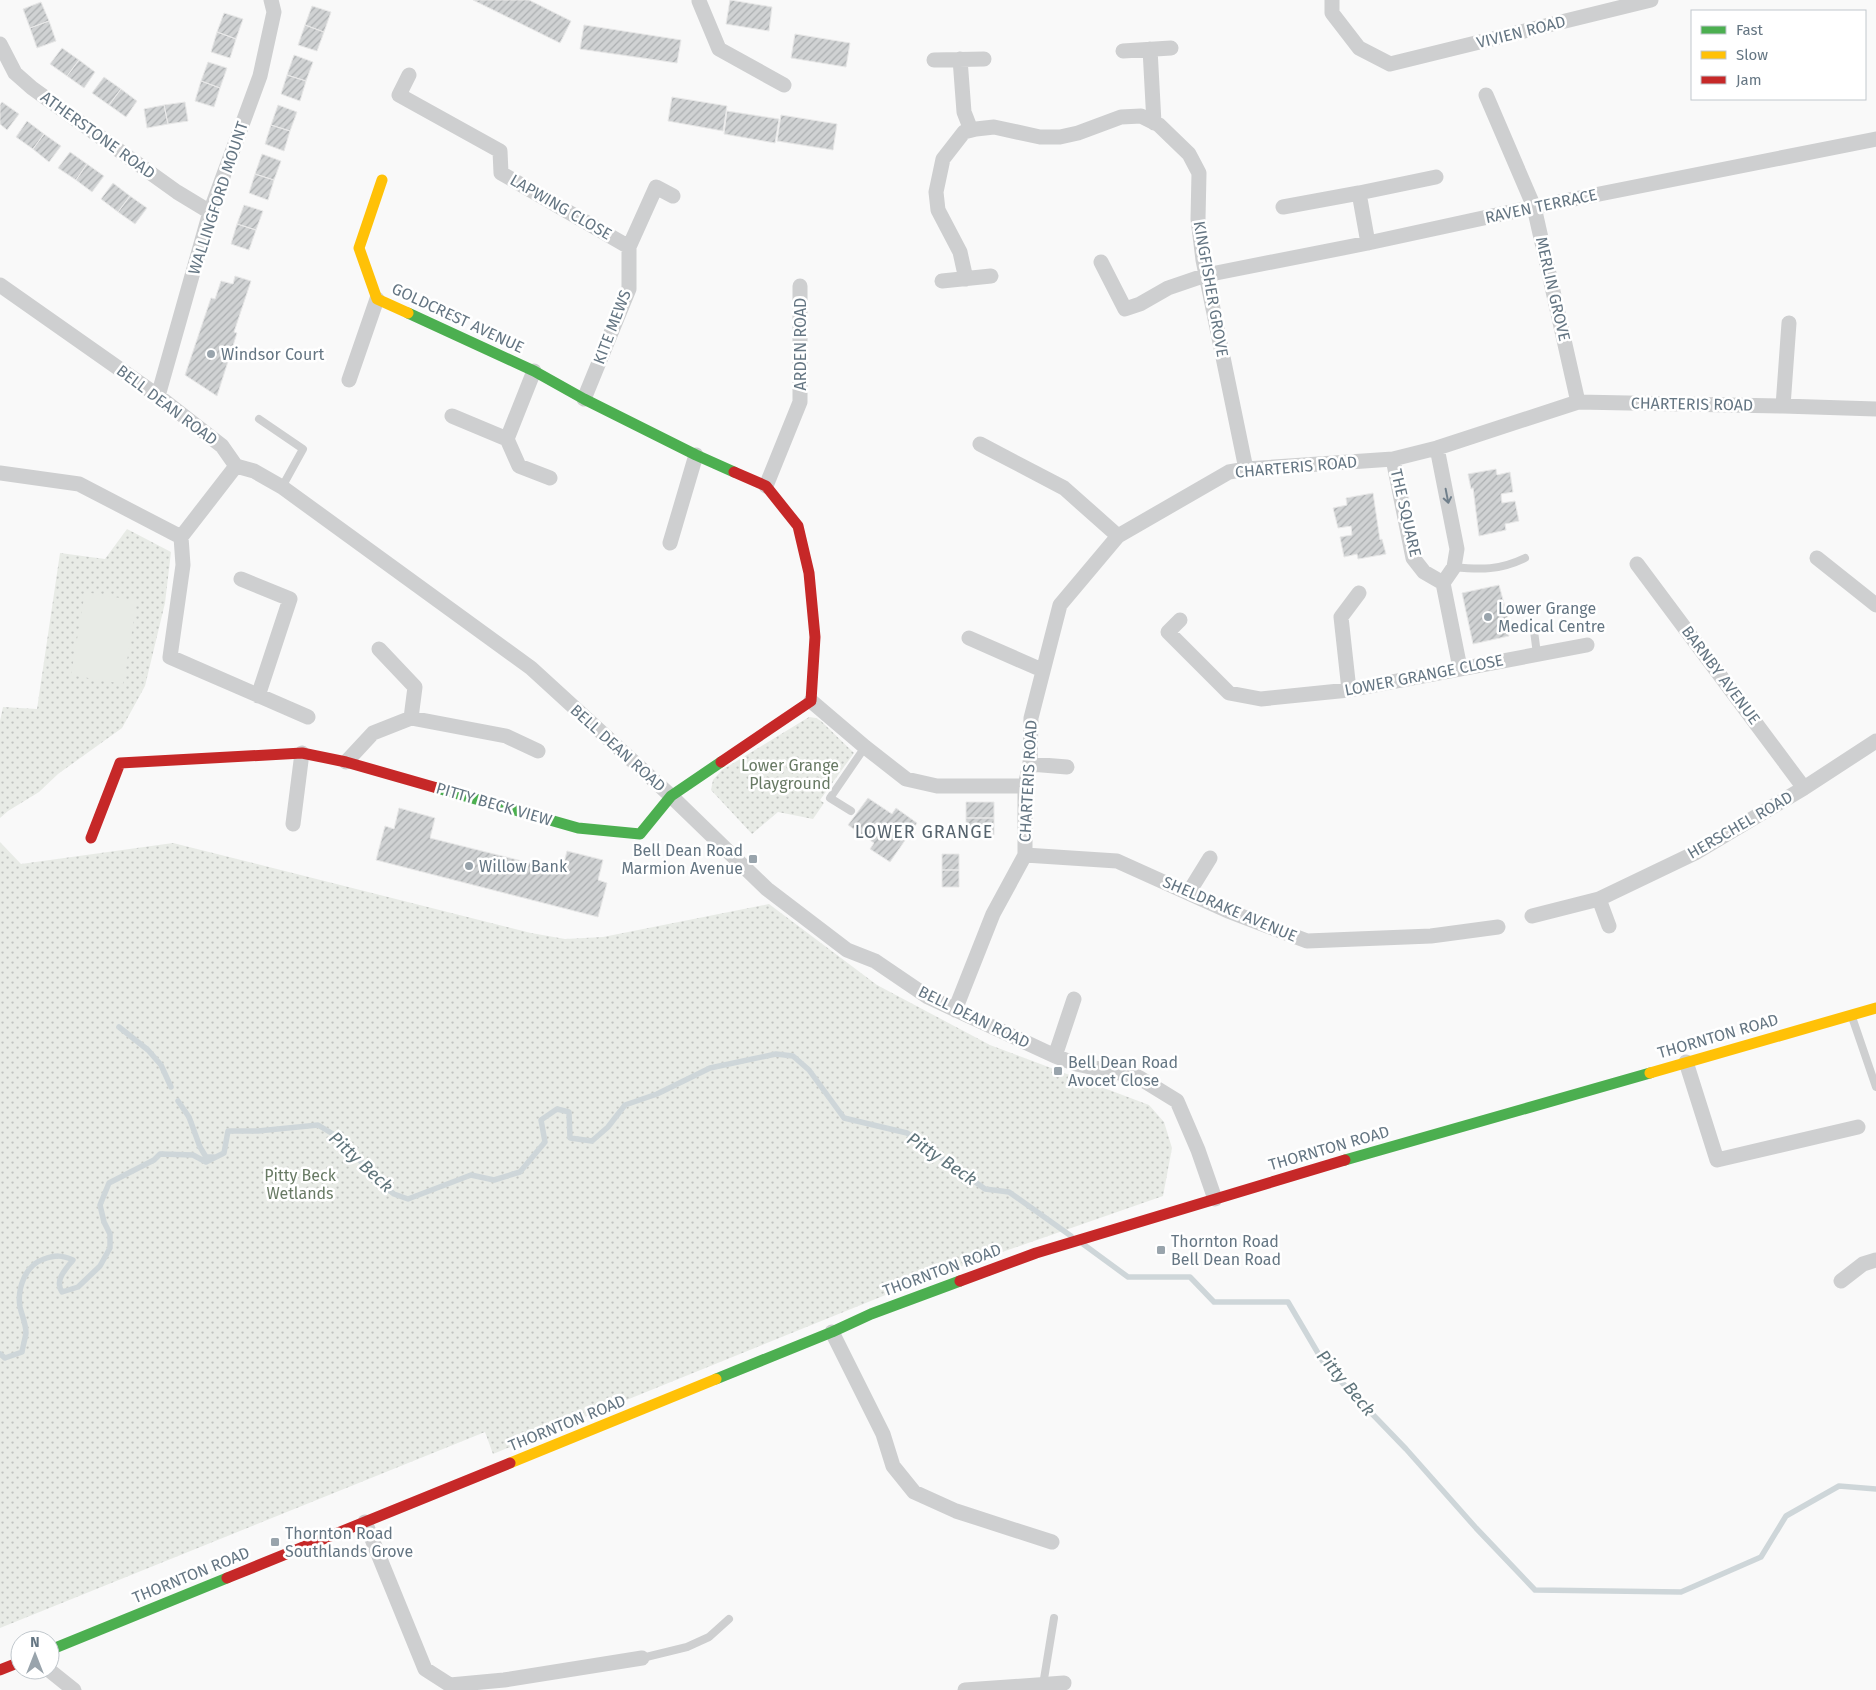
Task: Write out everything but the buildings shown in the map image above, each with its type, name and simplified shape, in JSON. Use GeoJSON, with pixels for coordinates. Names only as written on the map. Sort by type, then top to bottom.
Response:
{"type":"FeatureCollection","features":[{"type":"Feature","properties":{"kind":"main road","name":"GOLDCREST AVENUE"},"geometry":{"type":"LineString","coordinates":[[382,180],[359,248],[377,299],[534,371],[696,455],[766,486]]}},
{"type":"Feature","properties":{"kind":"main road"},"geometry":{"type":"LineString","coordinates":[[671,796],[811,701],[815,637],[809,573],[798,526],[766,486]]}},
{"type":"Feature","properties":{"kind":"main road","name":"PITTY BECK VIEW"},"geometry":{"type":"LineString","coordinates":[[91,838],[120,763],[302,753],[346,762],[578,828],[640,834],[671,796]]}},
{"type":"Feature","properties":{"kind":"main road","name":"THORNTON ROAD"},"geometry":{"type":"LineString","coordinates":[[60,1646],[832,1332],[871,1314],[1036,1253],[1215,1199],[1876,1008]]}},
{"type":"Feature","properties":{"kind":"street","name":"WALLINGFORD MOUNT"},"geometry":{"type":"LineString","coordinates":[[158,396],[210,212],[260,76],[274,12],[271,0]]}},
{"type":"Feature","properties":{"kind":"street"},"geometry":{"type":"LineString","coordinates":[[696,0],[719,49],[784,85]]}},
{"type":"Feature","properties":{"kind":"street","name":"VIVIEN ROAD"},"geometry":{"type":"LineString","coordinates":[[1332,0],[1332,13],[1360,48],[1390,64],[1651,0]]}},
{"type":"Feature","properties":{"kind":"street","name":"ATHERSTONE ROAD"},"geometry":{"type":"LineString","coordinates":[[0,44],[15,73],[32,88],[177,192],[210,212]]}},
{"type":"Feature","properties":{"kind":"street"},"geometry":{"type":"LineString","coordinates":[[1123,51],[1171,48]]}},
{"type":"Feature","properties":{"kind":"street"},"geometry":{"type":"LineString","coordinates":[[1150,49],[1154,123]]}},
{"type":"Feature","properties":{"kind":"street"},"geometry":{"type":"LineString","coordinates":[[934,60],[984,58]]}},
{"type":"Feature","properties":{"kind":"street"},"geometry":{"type":"LineString","coordinates":[[960,59],[964,112],[971,130],[964,132],[943,159],[936,192],[938,210],[960,252],[966,279]]}},
{"type":"Feature","properties":{"kind":"street","name":"LAPWING CLOSE"},"geometry":{"type":"LineString","coordinates":[[409,75],[399,95],[500,151],[501,173],[629,247]]}},
{"type":"Feature","properties":{"kind":"street","name":"MERLIN GROVE"},"geometry":{"type":"LineString","coordinates":[[1486,95],[1534,207],[1578,402]]}},
{"type":"Feature","properties":{"kind":"street","name":"KINGFISHER GROVE"},"geometry":{"type":"LineString","coordinates":[[971,130],[994,128],[1040,137],[1060,137],[1078,133],[1121,117],[1141,116],[1154,123],[1176,140],[1189,154],[1199,173],[1198,219],[1206,275],[1246,469]]}},
{"type":"Feature","properties":{"kind":"street","name":"RAVEN TERRACE"},"geometry":{"type":"LineString","coordinates":[[1101,262],[1125,309],[1140,304],[1168,288],[1206,275],[1876,139]]}},
{"type":"Feature","properties":{"kind":"street"},"geometry":{"type":"LineString","coordinates":[[1283,207],[1436,177]]}},
{"type":"Feature","properties":{"kind":"street","name":"KITE MEWS"},"geometry":{"type":"LineString","coordinates":[[584,398],[629,289],[629,247],[656,187],[673,196]]}},
{"type":"Feature","properties":{"kind":"street"},"geometry":{"type":"LineString","coordinates":[[1359,193],[1368,243]]}},
{"type":"Feature","properties":{"kind":"street"},"geometry":{"type":"LineString","coordinates":[[942,281],[990,276]]}},
{"type":"Feature","properties":{"kind":"street","name":"BELL DEAN ROAD"},"geometry":{"type":"LineString","coordinates":[[0,284],[158,396],[222,446],[236,466],[254,471],[282,487],[531,668],[671,796],[767,890],[847,950],[875,962],[928,997],[1055,1056],[1076,1064],[1138,1077],[1177,1101],[1198,1150],[1215,1199]]}},
{"type":"Feature","properties":{"kind":"street","name":"ARDEN ROAD"},"geometry":{"type":"LineString","coordinates":[[766,486],[800,402],[800,286]]}},
{"type":"Feature","properties":{"kind":"street"},"geometry":{"type":"LineString","coordinates":[[349,380],[377,299]]}},
{"type":"Feature","properties":{"kind":"street"},"geometry":{"type":"LineString","coordinates":[[1783,406],[1789,323]]}},
{"type":"Feature","properties":{"kind":"street"},"geometry":{"type":"LineString","coordinates":[[534,371],[507,439],[518,466],[550,478]]}},
{"type":"Feature","properties":{"kind":"street","name":"CHARTERIS ROAD"},"geometry":{"type":"LineString","coordinates":[[955,1010],[993,914],[1025,855],[1025,786],[1030,764],[1031,718],[1060,605],[1118,536],[1229,472],[1246,469],[1393,459],[1437,448],[1578,402],[1876,409]]}},
{"type":"Feature","properties":{"kind":"street"},"geometry":{"type":"LineString","coordinates":[[452,416],[507,439]]}},
{"type":"Feature","properties":{"kind":"street"},"geometry":{"type":"LineString","coordinates":[[980,444],[1064,488],[1118,536]]}},
{"type":"Feature","properties":{"kind":"street"},"geometry":{"type":"LineString","coordinates":[[1437,448],[1457,549],[1454,567],[1443,583],[1460,668]]}},
{"type":"Feature","properties":{"kind":"street"},"geometry":{"type":"LineString","coordinates":[[670,543],[696,455]]}},
{"type":"Feature","properties":{"kind":"street","name":"THE SQUARE"},"geometry":{"type":"LineString","coordinates":[[1393,459],[1413,558],[1424,572],[1443,583]]}},
{"type":"Feature","properties":{"kind":"street"},"geometry":{"type":"LineString","coordinates":[[236,466],[181,536],[183,565],[170,657],[308,717]]}},
{"type":"Feature","properties":{"kind":"street"},"geometry":{"type":"LineString","coordinates":[[0,474],[79,484],[181,536]]}},
{"type":"Feature","properties":{"kind":"street"},"geometry":{"type":"LineString","coordinates":[[1817,558],[1876,605]]}},
{"type":"Feature","properties":{"kind":"street","name":"BARNBY AVENUE"},"geometry":{"type":"LineString","coordinates":[[1637,564],[1804,788]]}},
{"type":"Feature","properties":{"kind":"street"},"geometry":{"type":"LineString","coordinates":[[241,579],[290,600],[258,696]]}},
{"type":"Feature","properties":{"kind":"street"},"geometry":{"type":"LineString","coordinates":[[1349,690],[1341,617],[1359,593]]}},
{"type":"Feature","properties":{"kind":"street","name":"LOWER GRANGE CLOSE"},"geometry":{"type":"LineString","coordinates":[[1180,620],[1168,632],[1229,693],[1261,700],[1349,690],[1587,645]]}},
{"type":"Feature","properties":{"kind":"street"},"geometry":{"type":"LineString","coordinates":[[969,638],[1042,670]]}},
{"type":"Feature","properties":{"kind":"street"},"geometry":{"type":"LineString","coordinates":[[379,649],[415,687],[411,718]]}},
{"type":"Feature","properties":{"kind":"street"},"geometry":{"type":"LineString","coordinates":[[811,701],[906,779],[937,786],[1025,786]]}},
{"type":"Feature","properties":{"kind":"street"},"geometry":{"type":"LineString","coordinates":[[346,762],[373,733],[411,718],[506,736],[538,751]]}},
{"type":"Feature","properties":{"kind":"street","name":"HERSCHEL ROAD"},"geometry":{"type":"LineString","coordinates":[[1532,916],[1599,899],[1695,853],[1804,788],[1876,741]]}},
{"type":"Feature","properties":{"kind":"street"},"geometry":{"type":"LineString","coordinates":[[293,824],[302,753]]}},
{"type":"Feature","properties":{"kind":"street"},"geometry":{"type":"LineString","coordinates":[[1030,764],[1067,767]]}},
{"type":"Feature","properties":{"kind":"street","name":"SHELDRAKE AVENUE"},"geometry":{"type":"LineString","coordinates":[[1025,855],[1117,861],[1228,911],[1307,941],[1431,936],[1498,927]]}},
{"type":"Feature","properties":{"kind":"street"},"geometry":{"type":"LineString","coordinates":[[1189,892],[1210,858]]}},
{"type":"Feature","properties":{"kind":"street"},"geometry":{"type":"LineString","coordinates":[[1599,899],[1609,926]]}},
{"type":"Feature","properties":{"kind":"street"},"geometry":{"type":"LineString","coordinates":[[1055,1056],[1074,998]]}},
{"type":"Feature","properties":{"kind":"street"},"geometry":{"type":"LineString","coordinates":[[1686,1062],[1717,1160],[1858,1127]]}},
{"type":"Feature","properties":{"kind":"street"},"geometry":{"type":"LineString","coordinates":[[1842,1281],[1863,1264],[1876,1260]]}},
{"type":"Feature","properties":{"kind":"street"},"geometry":{"type":"LineString","coordinates":[[832,1332],[883,1434],[893,1466],[914,1492],[956,1511],[1052,1542]]}},
{"type":"Feature","properties":{"kind":"street"},"geometry":{"type":"LineString","coordinates":[[365,1522],[425,1669],[450,1685],[504,1680],[642,1658]]}},
{"type":"Feature","properties":{"kind":"street"},"geometry":{"type":"LineString","coordinates":[[60,1679],[74,1690]]}},
{"type":"Feature","properties":{"kind":"street"},"geometry":{"type":"LineString","coordinates":[[965,1690],[1064,1683]]}},
{"type":"Feature","properties":{"kind":"lane"},"geometry":{"type":"LineString","coordinates":[[259,419],[303,448],[282,487]]}},
{"type":"Feature","properties":{"kind":"lane"},"geometry":{"type":"LineString","coordinates":[[1454,567],[1482,570],[1510,565],[1525,558]]}},
{"type":"Feature","properties":{"kind":"lane"},"geometry":{"type":"LineString","coordinates":[[1534,631],[1537,654]]}},
{"type":"Feature","properties":{"kind":"lane"},"geometry":{"type":"LineString","coordinates":[[851,812],[830,798],[865,747]]}},
{"type":"Feature","properties":{"kind":"lane"},"geometry":{"type":"LineString","coordinates":[[1851,1015],[1875,1084]]}},
{"type":"Feature","properties":{"kind":"lane"},"geometry":{"type":"LineString","coordinates":[[1044,1685],[1054,1618]]}},
{"type":"Feature","properties":{"kind":"lane"},"geometry":{"type":"LineString","coordinates":[[642,1658],[709,1637],[729,1619]]}},
{"type":"Feature","properties":{"kind":"green space"},"geometry":{"type":"Polygon","coordinates":[[[127,529],[171,552],[165,603],[145,686],[122,728],[58,774],[39,792],[0,818],[0,721],[3,707],[37,709],[60,553],[105,559],[127,529]]]}},
{"type":"Feature","properties":{"kind":"green space"},"geometry":{"type":"Polygon","coordinates":[[[85,592],[137,601],[123,684],[71,675],[85,592]]]}},
{"type":"Feature","properties":{"kind":"green space","name":"Lower Grange Playground"},"geometry":{"type":"Polygon","coordinates":[[[809,717],[821,721],[854,753],[820,800],[824,803],[813,819],[778,812],[752,834],[711,790],[713,780],[722,770],[809,717]]]}},
{"type":"Feature","properties":{"kind":"green space","name":"Pitty Beck Wetlands"},"geometry":{"type":"Polygon","coordinates":[[[0,842],[21,864],[173,843],[531,933],[565,939],[603,937],[769,904],[877,985],[990,1045],[1149,1105],[1164,1122],[1172,1148],[1163,1196],[925,1279],[493,1454],[485,1432],[0,1628],[0,842]]]}},
{"type":"Feature","properties":{"kind":"waterway"},"geometry":{"type":"LineString","coordinates":[[119,1027],[148,1050],[161,1065],[171,1087]]}},
{"type":"Feature","properties":{"kind":"waterway","name":"Pitty Beck"},"geometry":{"type":"LineString","coordinates":[[0,1354],[5,1358],[22,1352],[26,1333],[19,1300],[21,1285],[27,1272],[37,1262],[44,1259],[55,1256],[65,1257],[73,1260],[60,1279],[60,1288],[62,1292],[78,1287],[100,1266],[110,1248],[110,1234],[104,1222],[100,1205],[109,1183],[154,1160],[160,1154],[193,1155],[206,1162],[224,1153],[228,1131],[258,1131],[318,1125],[343,1140],[378,1182],[394,1194],[408,1199],[471,1175],[494,1180],[520,1172],[545,1142],[541,1120],[557,1109],[569,1112],[570,1138],[592,1141],[608,1127],[625,1105],[657,1094],[710,1068],[776,1054],[793,1056],[809,1070],[844,1118],[907,1133],[985,1189],[1009,1192],[1071,1236]]}},
{"type":"Feature","properties":{"kind":"waterway"},"geometry":{"type":"LineString","coordinates":[[178,1101],[189,1117],[200,1147],[206,1157],[214,1157]]}},
{"type":"Feature","properties":{"kind":"waterway","name":"Pitty Beck"},"geometry":{"type":"LineString","coordinates":[[1083,1244],[1128,1277],[1190,1277],[1214,1302],[1288,1302],[1325,1365],[1406,1449],[1476,1528],[1535,1590],[1681,1592],[1761,1557],[1786,1516],[1839,1486],[1876,1489]]}},
{"type":"Feature","properties":{"kind":"traffic: fast"},"geometry":{"type":"LineString","coordinates":[[408,313],[534,371],[584,399],[734,472]]}},
{"type":"Feature","properties":{"kind":"traffic: fast"},"geometry":{"type":"LineString","coordinates":[[437,788],[578,828],[640,834],[671,796],[721,762]]}},
{"type":"Feature","properties":{"kind":"traffic: fast"},"geometry":{"type":"LineString","coordinates":[[1345,1160],[1650,1073]]}},
{"type":"Feature","properties":{"kind":"traffic: fast"},"geometry":{"type":"LineString","coordinates":[[716,1379],[832,1332],[871,1314],[960,1281]]}},
{"type":"Feature","properties":{"kind":"traffic: fast"},"geometry":{"type":"LineString","coordinates":[[60,1646],[227,1578]]}},
{"type":"Feature","properties":{"kind":"traffic: slow"},"geometry":{"type":"LineString","coordinates":[[382,180],[359,248],[377,299],[408,313]]}},
{"type":"Feature","properties":{"kind":"traffic: slow"},"geometry":{"type":"LineString","coordinates":[[1650,1073],[1876,1008]]}},
{"type":"Feature","properties":{"kind":"traffic: slow"},"geometry":{"type":"LineString","coordinates":[[510,1463],[716,1379]]}},
{"type":"Feature","properties":{"kind":"traffic: jam"},"geometry":{"type":"LineString","coordinates":[[721,762],[811,701],[815,637],[809,573],[798,526],[766,486],[734,472]]}},
{"type":"Feature","properties":{"kind":"traffic: jam"},"geometry":{"type":"LineString","coordinates":[[91,838],[120,763],[302,753],[346,762],[437,788]]}},
{"type":"Feature","properties":{"kind":"traffic: jam"},"geometry":{"type":"LineString","coordinates":[[960,1281],[1036,1253],[1345,1160]]}},
{"type":"Feature","properties":{"kind":"traffic: jam"},"geometry":{"type":"LineString","coordinates":[[227,1578],[510,1463]]}},
{"type":"Feature","properties":{"kind":"traffic: jam"},"geometry":{"type":"LineString","coordinates":[[0,1670],[10,1666]]}},
{"type":"Feature","properties":{"kind":"place","name":"Windsor Court"},"geometry":{"type":"Point","coordinates":[211,354]}},
{"type":"Feature","properties":{"kind":"place","name":"Lower Grange Medical Centre"},"geometry":{"type":"Point","coordinates":[1488,617]}},
{"type":"Feature","properties":{"kind":"place","name":"Bell Dean Road Marmion Avenue"},"geometry":{"type":"Point","coordinates":[753,859]}},
{"type":"Feature","properties":{"kind":"place","name":"Willow Bank"},"geometry":{"type":"Point","coordinates":[469,866]}},
{"type":"Feature","properties":{"kind":"place","name":"Bell Dean Road Avocet Close"},"geometry":{"type":"Point","coordinates":[1058,1071]}},
{"type":"Feature","properties":{"kind":"place","name":"Thornton Road Bell Dean Road"},"geometry":{"type":"Point","coordinates":[1161,1250]}},
{"type":"Feature","properties":{"kind":"place","name":"Thornton Road Southlands Grove"},"geometry":{"type":"Point","coordinates":[275,1542]}},
{"type":"Feature","properties":{"kind":"district","name":"LOWER GRANGE"},"geometry":{"type":"Point","coordinates":[924,832]}}]}
